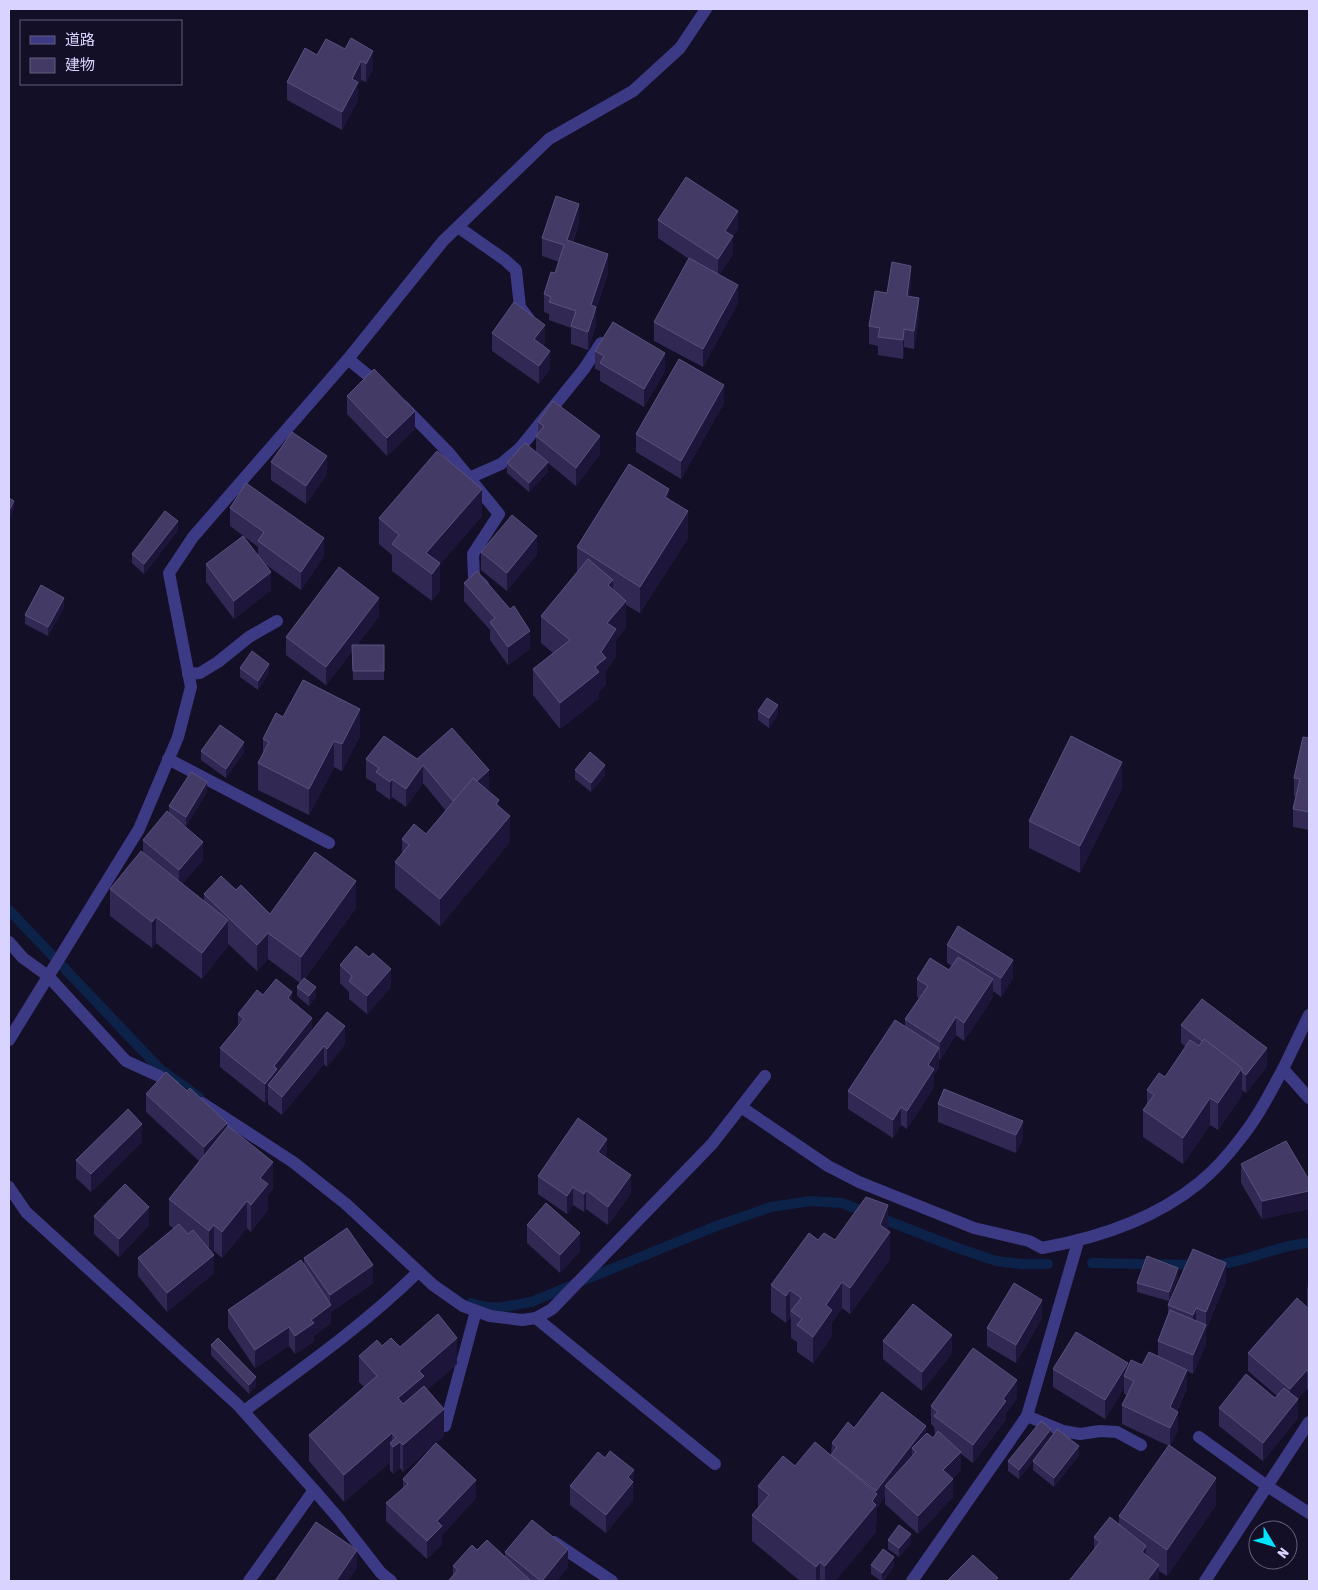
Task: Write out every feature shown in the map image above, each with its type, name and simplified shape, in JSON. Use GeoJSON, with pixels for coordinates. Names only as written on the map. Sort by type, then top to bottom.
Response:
{"type":"FeatureCollection","features":[{"type":"Feature","properties":{"kind":"street"},"geometry":{"type":"LineString","coordinates":[[9,1040],[139,829],[178,737],[191,687],[169,572],[194,537],[348,359],[443,241],[549,139],[633,91],[680,48],[706,9]]}},
{"type":"Feature","properties":{"kind":"street"},"geometry":{"type":"LineString","coordinates":[[458,227],[516,270],[520,307],[528,318],[541,323]]}},
{"type":"Feature","properties":{"kind":"street"},"geometry":{"type":"LineString","coordinates":[[469,478],[501,464],[520,448],[558,409],[601,343]]}},
{"type":"Feature","properties":{"kind":"street"},"geometry":{"type":"LineString","coordinates":[[348,359],[394,397],[449,453],[499,514],[473,554],[474,577],[494,595]]}},
{"type":"Feature","properties":{"kind":"street"},"geometry":{"type":"LineString","coordinates":[[188,674],[200,673],[218,662],[249,637],[277,621]]}},
{"type":"Feature","properties":{"kind":"street"},"geometry":{"type":"LineString","coordinates":[[168,759],[329,843]]}},
{"type":"Feature","properties":{"kind":"street"},"geometry":{"type":"LineString","coordinates":[[9,942],[23,958],[54,966],[126,1061],[159,1076],[294,1162],[346,1204],[433,1285],[463,1306],[490,1316],[522,1320],[536,1318],[552,1309],[712,1144],[765,1076]]}},
{"type":"Feature","properties":{"kind":"street"},"geometry":{"type":"LineString","coordinates":[[741,1107],[828,1166],[859,1182],[974,1228],[1030,1241],[1042,1248],[1078,1242],[1151,1215],[1200,1182],[1241,1138],[1258,1114],[1283,1069],[1309,1015]]}},
{"type":"Feature","properties":{"kind":"street"},"geometry":{"type":"LineString","coordinates":[[1283,1069],[1309,1098]]}},
{"type":"Feature","properties":{"kind":"street"},"geometry":{"type":"LineString","coordinates":[[9,1187],[26,1212],[244,1411],[339,1519],[381,1574],[391,1581]]}},
{"type":"Feature","properties":{"kind":"street"},"geometry":{"type":"LineString","coordinates":[[912,1581],[1026,1416],[1078,1242]]}},
{"type":"Feature","properties":{"kind":"street"},"geometry":{"type":"LineString","coordinates":[[244,1411],[355,1328],[386,1303],[418,1272]]}},
{"type":"Feature","properties":{"kind":"street"},"geometry":{"type":"LineString","coordinates":[[446,1426],[476,1311]]}},
{"type":"Feature","properties":{"kind":"street"},"geometry":{"type":"LineString","coordinates":[[536,1318],[715,1464]]}},
{"type":"Feature","properties":{"kind":"street"},"geometry":{"type":"LineString","coordinates":[[1026,1416],[1062,1431],[1080,1434],[1100,1431],[1117,1432],[1141,1445]]}},
{"type":"Feature","properties":{"kind":"street"},"geometry":{"type":"LineString","coordinates":[[1206,1581],[1309,1422]]}},
{"type":"Feature","properties":{"kind":"street"},"geometry":{"type":"LineString","coordinates":[[1199,1437],[1267,1486],[1309,1513]]}},
{"type":"Feature","properties":{"kind":"street"},"geometry":{"type":"LineString","coordinates":[[249,1581],[314,1490]]}},
{"type":"Feature","properties":{"kind":"street"},"geometry":{"type":"LineString","coordinates":[[543,1536],[612,1581]]}},
{"type":"Feature","properties":{"kind":"building"},"geometry":{"type":"Polygon","coordinates":[[[351,38],[373,51],[366,64],[361,61],[352,79],[358,82],[342,112],[287,82],[305,48],[317,55],[326,39],[345,49],[351,38]]]}},
{"type":"Feature","properties":{"kind":"building"},"geometry":{"type":"Polygon","coordinates":[[[686,177],[738,211],[725,231],[733,236],[718,259],[658,220],[686,177]]]}},
{"type":"Feature","properties":{"kind":"building"},"geometry":{"type":"Polygon","coordinates":[[[556,196],[579,204],[567,240],[608,254],[591,305],[596,307],[588,332],[571,326],[576,311],[549,302],[551,297],[544,294],[551,272],[555,273],[564,245],[542,238],[556,196]]]}},
{"type":"Feature","properties":{"kind":"building"},"geometry":{"type":"Polygon","coordinates":[[[689,258],[738,285],[703,349],[654,322],[689,258]]]}},
{"type":"Feature","properties":{"kind":"building"},"geometry":{"type":"Polygon","coordinates":[[[892,262],[911,266],[907,296],[919,298],[914,331],[904,329],[903,340],[878,337],[880,328],[869,326],[875,291],[887,293],[892,262]]]}},
{"type":"Feature","properties":{"kind":"building"},"geometry":{"type":"Polygon","coordinates":[[[514,302],[545,325],[534,339],[550,351],[539,366],[492,333],[514,302]]]}},
{"type":"Feature","properties":{"kind":"building"},"geometry":{"type":"Polygon","coordinates":[[[613,322],[665,353],[644,389],[600,363],[604,356],[595,351],[613,322]]]}},
{"type":"Feature","properties":{"kind":"building"},"geometry":{"type":"Polygon","coordinates":[[[679,359],[724,385],[681,461],[636,434],[679,359]]]}},
{"type":"Feature","properties":{"kind":"building"},"geometry":{"type":"Polygon","coordinates":[[[374,369],[415,411],[387,438],[347,396],[374,369]]]}},
{"type":"Feature","properties":{"kind":"building"},"geometry":{"type":"Polygon","coordinates":[[[553,401],[600,436],[576,468],[536,436],[544,426],[538,422],[553,401]]]}},
{"type":"Feature","properties":{"kind":"building"},"geometry":{"type":"Polygon","coordinates":[[[292,432],[327,456],[306,486],[271,462],[292,432]]]}},
{"type":"Feature","properties":{"kind":"building"},"geometry":{"type":"Polygon","coordinates":[[[525,443],[548,462],[529,483],[507,463],[525,443]]]}},
{"type":"Feature","properties":{"kind":"building"},"geometry":{"type":"Polygon","coordinates":[[[437,451],[482,489],[426,553],[440,563],[432,574],[392,544],[399,535],[379,518],[437,451]]]}},
{"type":"Feature","properties":{"kind":"building"},"geometry":{"type":"Polygon","coordinates":[[[629,464],[669,489],[665,497],[688,511],[640,587],[577,547],[629,464]]]}},
{"type":"Feature","properties":{"kind":"building"},"geometry":{"type":"Polygon","coordinates":[[[246,483],[324,538],[301,572],[258,541],[264,532],[230,508],[246,483]]]}},
{"type":"Feature","properties":{"kind":"building"},"geometry":{"type":"Polygon","coordinates":[[[9,498],[14,501],[9,511],[9,498]]]}},
{"type":"Feature","properties":{"kind":"building"},"geometry":{"type":"Polygon","coordinates":[[[165,511],[178,521],[144,564],[132,554],[165,511]]]}},
{"type":"Feature","properties":{"kind":"building"},"geometry":{"type":"Polygon","coordinates":[[[512,515],[537,536],[507,573],[481,552],[512,515]]]}},
{"type":"Feature","properties":{"kind":"building"},"geometry":{"type":"Polygon","coordinates":[[[243,536],[271,572],[234,601],[206,564],[243,536]]]}},
{"type":"Feature","properties":{"kind":"building"},"geometry":{"type":"Polygon","coordinates":[[[588,559],[613,580],[608,585],[626,601],[607,623],[616,629],[601,652],[606,658],[595,667],[599,672],[560,703],[533,669],[570,640],[541,616],[588,559]]]}},
{"type":"Feature","properties":{"kind":"building"},"geometry":{"type":"Polygon","coordinates":[[[339,567],[379,598],[326,667],[286,637],[339,567]]]}},
{"type":"Feature","properties":{"kind":"building"},"geometry":{"type":"Polygon","coordinates":[[[477,571],[510,609],[514,606],[530,631],[508,647],[490,622],[495,618],[464,583],[477,571]]]}},
{"type":"Feature","properties":{"kind":"building"},"geometry":{"type":"Polygon","coordinates":[[[41,585],[64,598],[48,627],[25,615],[41,585]]]}},
{"type":"Feature","properties":{"kind":"building"},"geometry":{"type":"Polygon","coordinates":[[[352,645],[384,645],[384,671],[353,671],[352,645]]]}},
{"type":"Feature","properties":{"kind":"building"},"geometry":{"type":"Polygon","coordinates":[[[252,651],[269,664],[258,681],[240,668],[252,651]]]}},
{"type":"Feature","properties":{"kind":"building"},"geometry":{"type":"Polygon","coordinates":[[[303,680],[360,709],[342,744],[334,741],[309,789],[258,763],[269,742],[263,739],[276,713],[283,717],[303,680]]]}},
{"type":"Feature","properties":{"kind":"building"},"geometry":{"type":"Polygon","coordinates":[[[767,698],[778,705],[769,718],[758,711],[767,698]]]}},
{"type":"Feature","properties":{"kind":"building"},"geometry":{"type":"Polygon","coordinates":[[[220,725],[244,742],[226,769],[201,751],[220,725]]]}},
{"type":"Feature","properties":{"kind":"building"},"geometry":{"type":"Polygon","coordinates":[[[452,728],[489,770],[477,781],[473,778],[453,801],[423,765],[406,789],[392,779],[390,782],[376,772],[379,768],[366,759],[384,736],[417,759],[452,728]]]}},
{"type":"Feature","properties":{"kind":"building"},"geometry":{"type":"Polygon","coordinates":[[[1071,736],[1122,762],[1080,846],[1029,821],[1071,736]]]}},
{"type":"Feature","properties":{"kind":"building"},"geometry":{"type":"Polygon","coordinates":[[[1303,737],[1309,738],[1309,812],[1293,809],[1300,779],[1294,778],[1303,737]]]}},
{"type":"Feature","properties":{"kind":"building"},"geometry":{"type":"Polygon","coordinates":[[[590,752],[605,765],[591,783],[575,770],[590,752]]]}},
{"type":"Feature","properties":{"kind":"building"},"geometry":{"type":"Polygon","coordinates":[[[191,772],[207,782],[186,817],[169,806],[191,772]]]}},
{"type":"Feature","properties":{"kind":"building"},"geometry":{"type":"Polygon","coordinates":[[[473,778],[499,800],[496,804],[510,816],[440,899],[395,862],[409,845],[402,839],[414,824],[426,834],[473,778]]]}},
{"type":"Feature","properties":{"kind":"building"},"geometry":{"type":"Polygon","coordinates":[[[167,811],[203,842],[179,870],[143,840],[167,811]]]}},
{"type":"Feature","properties":{"kind":"building"},"geometry":{"type":"Polygon","coordinates":[[[141,851],[228,920],[202,953],[156,917],[152,922],[110,889],[141,851]]]}},
{"type":"Feature","properties":{"kind":"building"},"geometry":{"type":"Polygon","coordinates":[[[315,852],[356,881],[301,957],[268,933],[257,945],[204,894],[221,876],[236,890],[241,885],[270,914],[315,852]]]}},
{"type":"Feature","properties":{"kind":"building"},"geometry":{"type":"Polygon","coordinates":[[[958,926],[1013,960],[1001,978],[947,945],[958,926]]]}},
{"type":"Feature","properties":{"kind":"building"},"geometry":{"type":"Polygon","coordinates":[[[356,946],[369,957],[373,953],[391,969],[367,996],[349,981],[352,976],[340,965],[356,946]]]}},
{"type":"Feature","properties":{"kind":"building"},"geometry":{"type":"Polygon","coordinates":[[[958,957],[993,979],[964,1023],[956,1017],[940,1042],[905,1019],[928,986],[917,979],[930,958],[949,970],[958,957]]]}},
{"type":"Feature","properties":{"kind":"building"},"geometry":{"type":"Polygon","coordinates":[[[304,978],[316,987],[309,996],[297,987],[304,978]]]}},
{"type":"Feature","properties":{"kind":"building"},"geometry":{"type":"Polygon","coordinates":[[[276,979],[292,992],[288,998],[312,1018],[274,1066],[277,1069],[265,1084],[220,1048],[244,1019],[238,1014],[257,990],[263,995],[276,979]]]}},
{"type":"Feature","properties":{"kind":"building"},"geometry":{"type":"Polygon","coordinates":[[[1202,999],[1267,1048],[1246,1075],[1242,1072],[1242,1068],[1204,1039],[1202,1041],[1181,1025],[1202,999]]]}},
{"type":"Feature","properties":{"kind":"building"},"geometry":{"type":"Polygon","coordinates":[[[327,1012],[345,1026],[327,1049],[324,1046],[282,1097],[268,1085],[327,1012]]]}},
{"type":"Feature","properties":{"kind":"building"},"geometry":{"type":"Polygon","coordinates":[[[895,1020],[939,1048],[928,1065],[934,1069],[907,1111],[901,1107],[893,1120],[848,1091],[895,1020]]]}},
{"type":"Feature","properties":{"kind":"building"},"geometry":{"type":"Polygon","coordinates":[[[1204,1039],[1242,1068],[1218,1103],[1210,1098],[1183,1138],[1143,1110],[1154,1095],[1147,1090],[1159,1073],[1165,1077],[1190,1040],[1199,1046],[1204,1039]]]}},
{"type":"Feature","properties":{"kind":"building"},"geometry":{"type":"Polygon","coordinates":[[[166,1072],[187,1091],[190,1088],[227,1123],[204,1147],[146,1094],[166,1072]]]}},
{"type":"Feature","properties":{"kind":"building"},"geometry":{"type":"Polygon","coordinates":[[[944,1089],[1023,1121],[1016,1135],[938,1104],[944,1089]]]}},
{"type":"Feature","properties":{"kind":"building"},"geometry":{"type":"Polygon","coordinates":[[[128,1109],[142,1124],[91,1174],[76,1160],[128,1109]]]}},
{"type":"Feature","properties":{"kind":"building"},"geometry":{"type":"Polygon","coordinates":[[[578,1118],[607,1139],[598,1152],[631,1175],[608,1207],[586,1190],[584,1194],[573,1187],[567,1196],[538,1176],[578,1118]]]}},
{"type":"Feature","properties":{"kind":"building"},"geometry":{"type":"Polygon","coordinates":[[[228,1126],[273,1162],[260,1178],[268,1184],[251,1205],[247,1201],[222,1232],[214,1225],[209,1231],[169,1199],[228,1126]]]}},
{"type":"Feature","properties":{"kind":"building"},"geometry":{"type":"Polygon","coordinates":[[[1286,1141],[1309,1180],[1309,1191],[1262,1201],[1241,1164],[1286,1141]]]}},
{"type":"Feature","properties":{"kind":"building"},"geometry":{"type":"Polygon","coordinates":[[[125,1184],[149,1207],[119,1239],[94,1216],[125,1184]]]}},
{"type":"Feature","properties":{"kind":"building"},"geometry":{"type":"Polygon","coordinates":[[[866,1197],[888,1205],[880,1225],[890,1232],[850,1288],[842,1282],[826,1305],[832,1310],[813,1337],[797,1325],[802,1319],[791,1311],[801,1298],[790,1290],[786,1296],[771,1285],[809,1233],[818,1240],[824,1233],[835,1240],[866,1197]]]}},
{"type":"Feature","properties":{"kind":"building"},"geometry":{"type":"Polygon","coordinates":[[[546,1203],[580,1233],[560,1255],[527,1225],[546,1203]]]}},
{"type":"Feature","properties":{"kind":"building"},"geometry":{"type":"Polygon","coordinates":[[[179,1224],[188,1234],[193,1230],[214,1255],[167,1293],[138,1258],[179,1224]]]}},
{"type":"Feature","properties":{"kind":"building"},"geometry":{"type":"Polygon","coordinates":[[[347,1228],[373,1265],[330,1295],[304,1258],[347,1228]]]}},
{"type":"Feature","properties":{"kind":"building"},"geometry":{"type":"Polygon","coordinates":[[[1193,1249],[1226,1263],[1206,1312],[1196,1308],[1193,1315],[1168,1305],[1193,1249]]]}},
{"type":"Feature","properties":{"kind":"building"},"geometry":{"type":"Polygon","coordinates":[[[1147,1256],[1178,1268],[1169,1292],[1137,1283],[1147,1256]]]}},
{"type":"Feature","properties":{"kind":"building"},"geometry":{"type":"Polygon","coordinates":[[[301,1260],[331,1305],[311,1320],[314,1323],[295,1336],[289,1327],[255,1350],[228,1310],[301,1260]]]}},
{"type":"Feature","properties":{"kind":"building"},"geometry":{"type":"Polygon","coordinates":[[[1014,1283],[1042,1300],[1016,1345],[987,1328],[1014,1283]]]}},
{"type":"Feature","properties":{"kind":"building"},"geometry":{"type":"Polygon","coordinates":[[[1297,1298],[1309,1309],[1309,1373],[1307,1370],[1290,1389],[1248,1353],[1297,1298]]]}},
{"type":"Feature","properties":{"kind":"building"},"geometry":{"type":"Polygon","coordinates":[[[913,1304],[952,1335],[922,1372],[883,1341],[913,1304]]]}},
{"type":"Feature","properties":{"kind":"building"},"geometry":{"type":"Polygon","coordinates":[[[1170,1310],[1206,1325],[1193,1355],[1158,1341],[1170,1310]]]}},
{"type":"Feature","properties":{"kind":"building"},"geometry":{"type":"Polygon","coordinates":[[[438,1314],[457,1338],[419,1371],[424,1376],[398,1398],[403,1404],[424,1386],[444,1409],[403,1445],[400,1442],[393,1447],[390,1443],[396,1438],[392,1433],[344,1475],[309,1435],[377,1376],[359,1356],[377,1340],[382,1346],[391,1338],[400,1347],[438,1314]]]}},
{"type":"Feature","properties":{"kind":"building"},"geometry":{"type":"Polygon","coordinates":[[[1076,1332],[1128,1363],[1105,1400],[1053,1369],[1076,1332]]]}},
{"type":"Feature","properties":{"kind":"building"},"geometry":{"type":"Polygon","coordinates":[[[218,1338],[256,1377],[249,1385],[211,1345],[218,1338]]]}},
{"type":"Feature","properties":{"kind":"building"},"geometry":{"type":"Polygon","coordinates":[[[973,1348],[1017,1380],[1003,1399],[1006,1401],[973,1445],[934,1416],[938,1412],[931,1406],[973,1348]]]}},
{"type":"Feature","properties":{"kind":"building"},"geometry":{"type":"Polygon","coordinates":[[[1149,1352],[1187,1370],[1170,1407],[1178,1412],[1170,1428],[1122,1405],[1134,1381],[1124,1376],[1131,1360],[1142,1365],[1149,1352]]]}},
{"type":"Feature","properties":{"kind":"building"},"geometry":{"type":"Polygon","coordinates":[[[1246,1374],[1275,1398],[1284,1388],[1298,1399],[1263,1443],[1219,1408],[1246,1374]]]}},
{"type":"Feature","properties":{"kind":"building"},"geometry":{"type":"Polygon","coordinates":[[[882,1392],[926,1426],[876,1491],[831,1455],[837,1447],[832,1443],[848,1422],[854,1428],[882,1392]]]}},
{"type":"Feature","properties":{"kind":"building"},"geometry":{"type":"Polygon","coordinates":[[[1041,1421],[1051,1429],[1019,1470],[1008,1461],[1041,1421]]]}},
{"type":"Feature","properties":{"kind":"building"},"geometry":{"type":"Polygon","coordinates":[[[1057,1429],[1079,1446],[1054,1478],[1033,1461],[1057,1429]]]}},
{"type":"Feature","properties":{"kind":"building"},"geometry":{"type":"Polygon","coordinates":[[[938,1431],[961,1452],[943,1470],[953,1479],[918,1516],[885,1486],[916,1452],[912,1448],[927,1433],[933,1438],[938,1431]]]}},
{"type":"Feature","properties":{"kind":"building"},"geometry":{"type":"Polygon","coordinates":[[[815,1442],[877,1494],[872,1501],[876,1505],[825,1566],[820,1562],[816,1567],[752,1515],[769,1495],[758,1486],[783,1456],[795,1466],[815,1442]]]}},
{"type":"Feature","properties":{"kind":"building"},"geometry":{"type":"Polygon","coordinates":[[[436,1443],[476,1480],[437,1521],[442,1526],[427,1541],[386,1503],[408,1484],[403,1479],[436,1443]]]}},
{"type":"Feature","properties":{"kind":"building"},"geometry":{"type":"Polygon","coordinates":[[[1169,1445],[1216,1478],[1167,1550],[1119,1516],[1169,1445]]]}},
{"type":"Feature","properties":{"kind":"building"},"geometry":{"type":"Polygon","coordinates":[[[610,1451],[634,1470],[628,1477],[633,1482],[606,1515],[570,1486],[598,1452],[605,1458],[610,1451]]]}},
{"type":"Feature","properties":{"kind":"building"},"geometry":{"type":"Polygon","coordinates":[[[1110,1517],[1146,1546],[1142,1552],[1159,1565],[1147,1581],[1069,1581],[1100,1542],[1094,1537],[1110,1517]]]}},
{"type":"Feature","properties":{"kind":"building"},"geometry":{"type":"Polygon","coordinates":[[[532,1520],[568,1549],[542,1581],[505,1552],[532,1520]]]}},
{"type":"Feature","properties":{"kind":"building"},"geometry":{"type":"Polygon","coordinates":[[[316,1522],[357,1550],[336,1581],[275,1581],[316,1522]]]}},
{"type":"Feature","properties":{"kind":"building"},"geometry":{"type":"Polygon","coordinates":[[[899,1525],[911,1534],[899,1548],[888,1540],[899,1525]]]}},
{"type":"Feature","properties":{"kind":"building"},"geometry":{"type":"Polygon","coordinates":[[[487,1540],[531,1581],[448,1581],[458,1570],[453,1566],[472,1545],[477,1550],[487,1540]]]}},
{"type":"Feature","properties":{"kind":"building"},"geometry":{"type":"Polygon","coordinates":[[[883,1549],[894,1557],[882,1573],[871,1565],[883,1549]]]}},
{"type":"Feature","properties":{"kind":"building"},"geometry":{"type":"Polygon","coordinates":[[[973,1555],[998,1578],[994,1581],[947,1581],[973,1555]]]}},
{"type":"Feature","properties":{"kind":"waterway"},"geometry":{"type":"LineString","coordinates":[[9,910],[160,1069],[199,1097]]}},
{"type":"Feature","properties":{"kind":"waterway"},"geometry":{"type":"LineString","coordinates":[[471,1303],[493,1307],[531,1302],[716,1226],[771,1207],[811,1201],[842,1203],[996,1261],[1021,1264],[1048,1264]]}},
{"type":"Feature","properties":{"kind":"waterway"},"geometry":{"type":"LineString","coordinates":[[1213,1265],[1225,1264],[1285,1247],[1309,1243]]}},
{"type":"Feature","properties":{"kind":"waterway"},"geometry":{"type":"LineString","coordinates":[[1092,1263],[1199,1265]]}}]}
